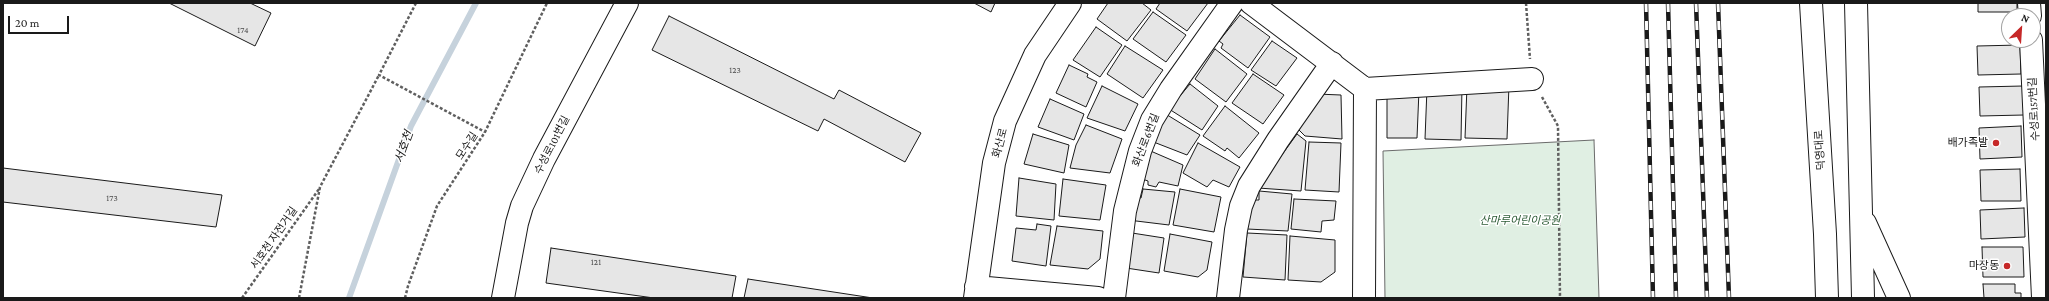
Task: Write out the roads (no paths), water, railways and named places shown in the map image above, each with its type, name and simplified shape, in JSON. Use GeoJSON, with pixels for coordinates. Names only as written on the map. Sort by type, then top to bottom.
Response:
{"type":"FeatureCollection","features":[{"type":"Feature","properties":{"kind":"main road","name":"수성로101번길"},"geometry":{"type":"LineString","coordinates":[[503,298],[517,223],[522,206],[544,159],[627,3]]}},
{"type":"Feature","properties":{"kind":"main road","name":"화산로"},"geometry":{"type":"LineString","coordinates":[[976,293],[994,163],[1005,121],[1035,55],[1070,3]]}},
{"type":"Feature","properties":{"kind":"main road","name":"화산로6번길"},"geometry":{"type":"LineString","coordinates":[[1114,298],[1125,211],[1140,151],[1150,126],[1164,100],[1232,3]]}},
{"type":"Feature","properties":{"kind":"main road"},"geometry":{"type":"LineString","coordinates":[[1251,3],[1365,89],[1532,79]]}},
{"type":"Feature","properties":{"kind":"main road","name":"덕영대로"},"geometry":{"type":"LineString","coordinates":[[1810,3],[1826,234],[1827,298]]}},
{"type":"Feature","properties":{"kind":"main road"},"geometry":{"type":"LineString","coordinates":[[1856,3],[1863,298]]}},
{"type":"Feature","properties":{"kind":"main road","name":"수성로157번길"},"geometry":{"type":"LineString","coordinates":[[2031,48],[2043,298]]}},
{"type":"Feature","properties":{"kind":"main road"},"geometry":{"type":"LineString","coordinates":[[1228,298],[1236,230],[1241,206],[1249,186],[1278,140],[1332,63]]}},
{"type":"Feature","properties":{"kind":"main road"},"geometry":{"type":"LineString","coordinates":[[1364,298],[1365,89]]}},
{"type":"Feature","properties":{"kind":"main road"},"geometry":{"type":"LineString","coordinates":[[1861,214],[1900,298]]}},
{"type":"Feature","properties":{"kind":"main road"},"geometry":{"type":"LineString","coordinates":[[976,293],[1098,298]]}},
{"type":"Feature","properties":{"kind":"waterway","name":"서호천"},"geometry":{"type":"LineString","coordinates":[[349,298],[411,126],[476,3]]}},
{"type":"Feature","properties":{"kind":"railway"},"geometry":{"type":"LineString","coordinates":[[1646,3],[1653,298]]}},
{"type":"Feature","properties":{"kind":"railway"},"geometry":{"type":"LineString","coordinates":[[1668,3],[1676,298]]}},
{"type":"Feature","properties":{"kind":"railway"},"geometry":{"type":"LineString","coordinates":[[1696,3],[1707,298]]}},
{"type":"Feature","properties":{"kind":"railway"},"geometry":{"type":"LineString","coordinates":[[1718,3],[1729,298]]}},
{"type":"Feature","properties":{"kind":"place","name":"배가족발"},"geometry":{"type":"Point","coordinates":[1996,143]}},
{"type":"Feature","properties":{"kind":"place","name":"마장동"},"geometry":{"type":"Point","coordinates":[2007,266]}},
{"type":"Feature","properties":{"kind":"park label","name":"산마루어린이공원"},"geometry":{"type":"Point","coordinates":[1520,221]}}]}
